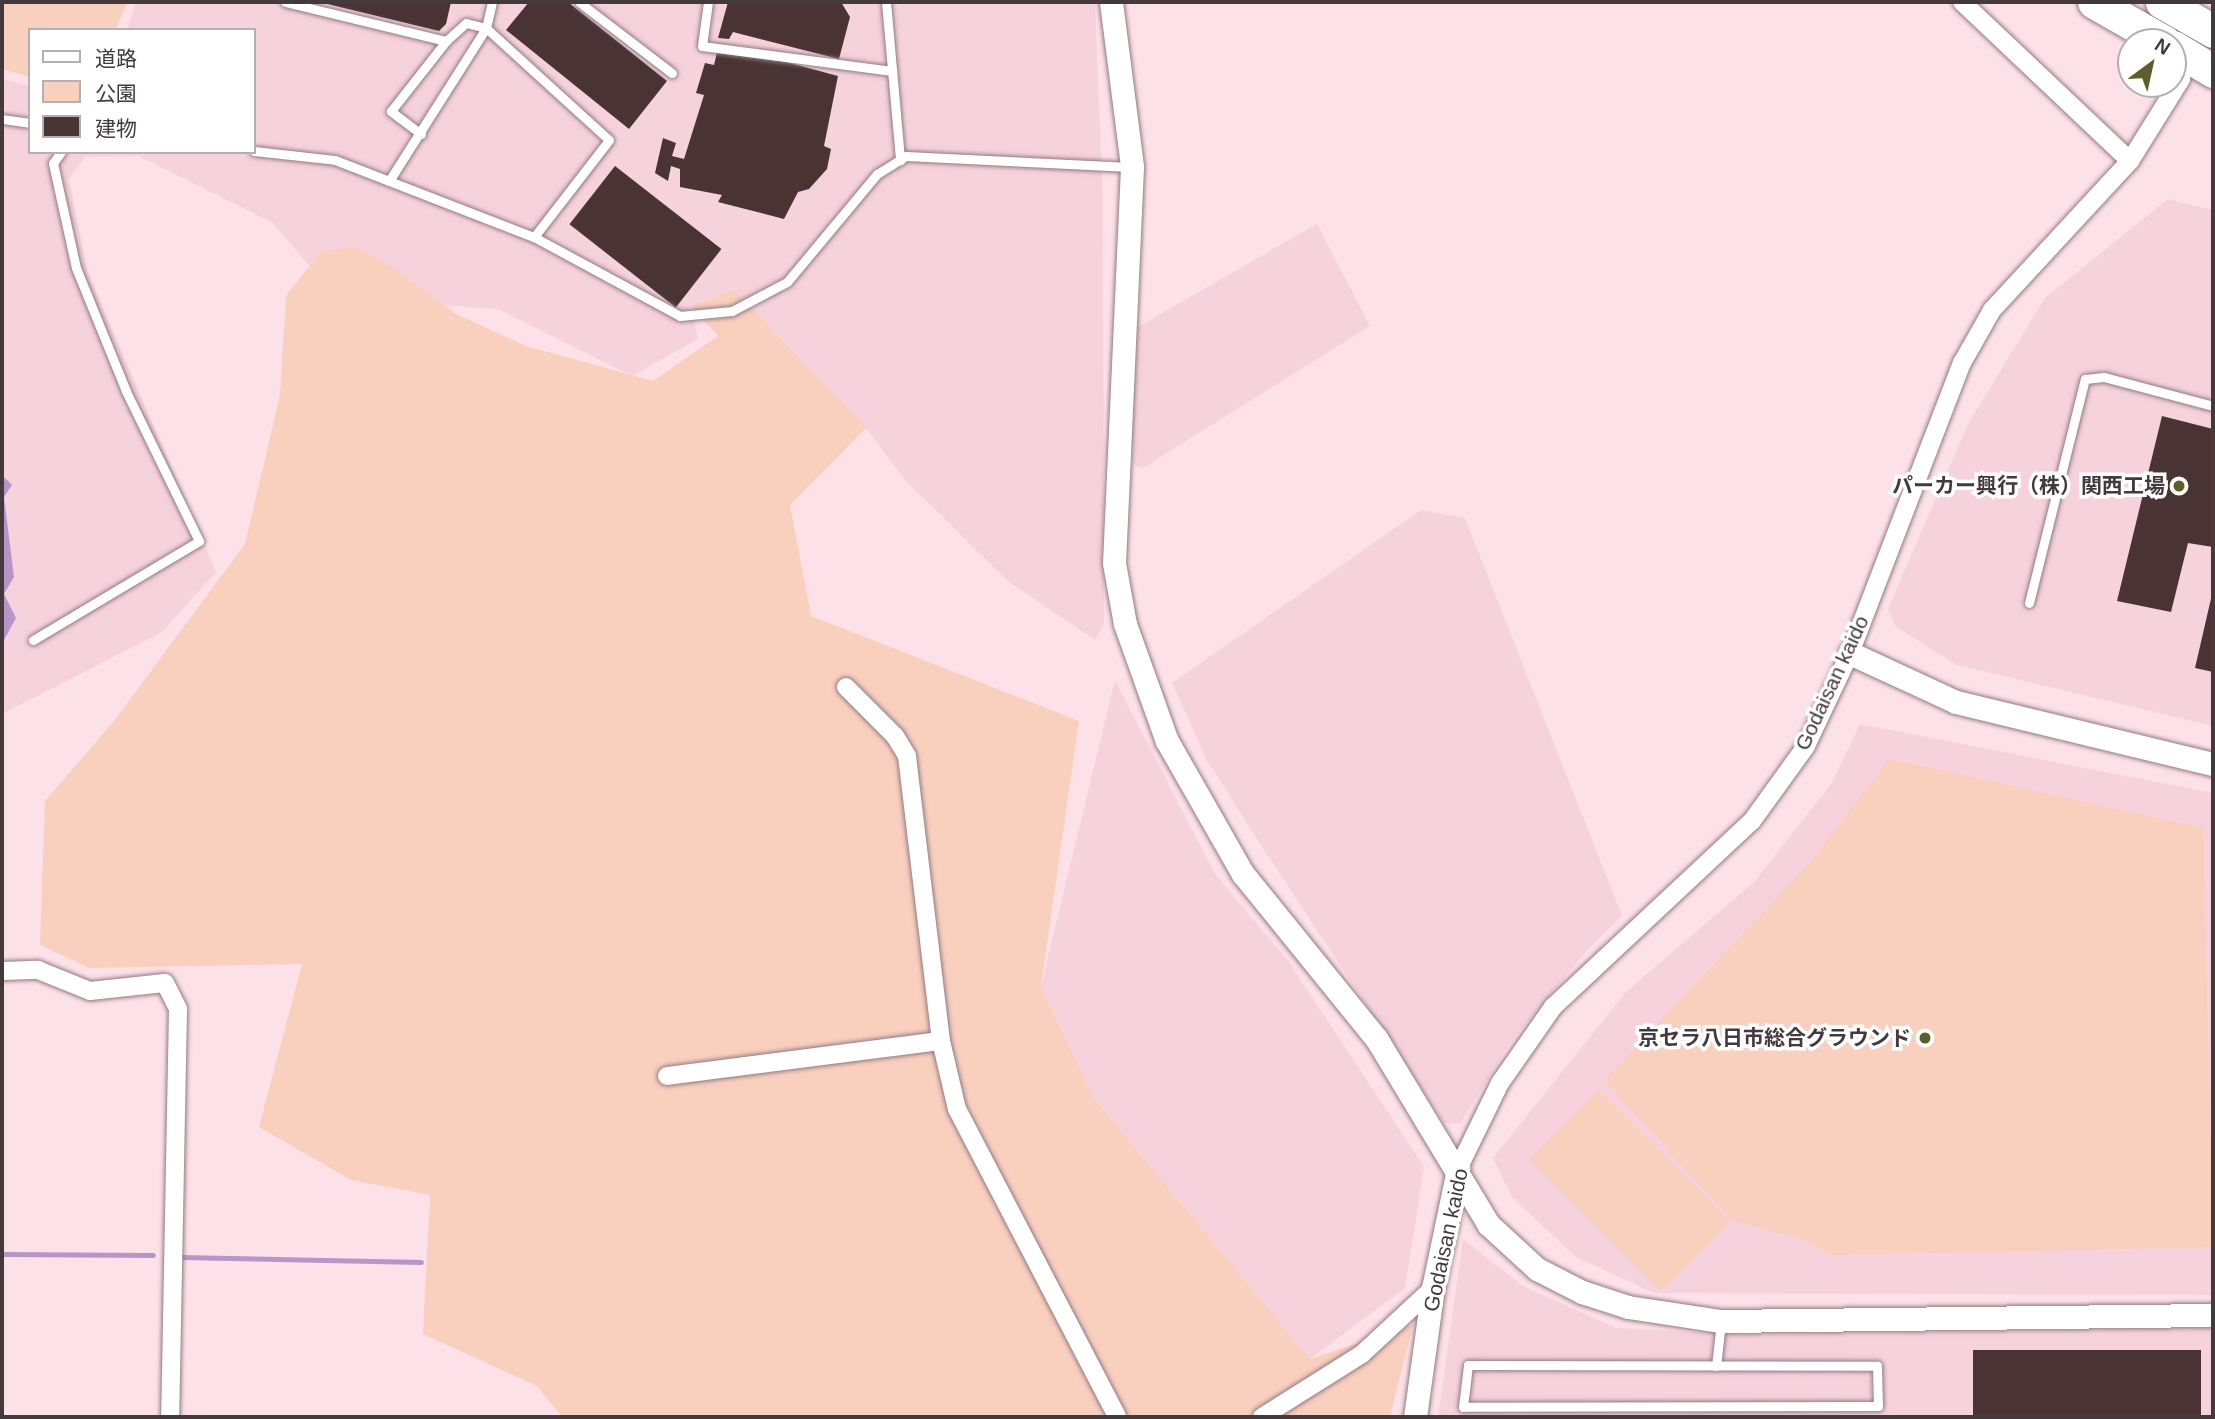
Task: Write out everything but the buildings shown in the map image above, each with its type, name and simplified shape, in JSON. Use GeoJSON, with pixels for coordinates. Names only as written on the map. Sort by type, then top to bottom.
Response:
{"type":"FeatureCollection","features":[{"type":"Feature","properties":{"kind":"highway"},"geometry":{"type":"LineString","coordinates":[[2094,2],[2140,28]]}},
{"type":"Feature","properties":{"kind":"highway"},"geometry":{"type":"LineString","coordinates":[[2162,2],[2213,31]]}},
{"type":"Feature","properties":{"kind":"highway"},"geometry":{"type":"LineString","coordinates":[[2187,55],[2213,71]]}},
{"type":"Feature","properties":{"kind":"street"},"geometry":{"type":"LineString","coordinates":[[1111,2],[1132,167],[1114,563],[1125,624],[1167,741],[1243,874],[1376,1038],[1458,1169],[1488,1224],[1537,1269],[1582,1292],[1628,1307],[1721,1321],[2213,1315]]}},
{"type":"Feature","properties":{"kind":"street"},"geometry":{"type":"LineString","coordinates":[[1962,2],[2130,161]]}},
{"type":"Feature","properties":{"kind":"street","name":"Godaisan kaido"},"geometry":{"type":"LineString","coordinates":[[1415,1417],[1433,1288],[1458,1169],[1500,1083],[1553,1007],[1752,821],[1806,746],[1850,653],[1962,363],[1992,310],[2130,161],[2168,98]]}},
{"type":"Feature","properties":{"kind":"street"},"geometry":{"type":"LineString","coordinates":[[1850,653],[1956,702],[2213,764]]}},
{"type":"Feature","properties":{"kind":"street"},"geometry":{"type":"LineString","coordinates":[[846,687],[895,736],[907,757],[941,1041],[957,1109],[1117,1417]]}},
{"type":"Feature","properties":{"kind":"street"},"geometry":{"type":"LineString","coordinates":[[2,971],[38,970],[90,991],[165,983],[178,1009],[170,1417]]}},
{"type":"Feature","properties":{"kind":"street"},"geometry":{"type":"LineString","coordinates":[[667,1076],[941,1041]]}},
{"type":"Feature","properties":{"kind":"street"},"geometry":{"type":"LineString","coordinates":[[1262,1417],[1362,1354],[1433,1288]]}},
{"type":"Feature","properties":{"kind":"lane"},"geometry":{"type":"LineString","coordinates":[[285,2],[446,41]]}},
{"type":"Feature","properties":{"kind":"lane"},"geometry":{"type":"LineString","coordinates":[[389,181],[486,29],[492,2]]}},
{"type":"Feature","properties":{"kind":"lane"},"geometry":{"type":"LineString","coordinates":[[579,2],[671,73]]}},
{"type":"Feature","properties":{"kind":"lane"},"geometry":{"type":"LineString","coordinates":[[708,2],[702,46],[892,71]]}},
{"type":"Feature","properties":{"kind":"lane"},"geometry":{"type":"LineString","coordinates":[[887,2],[900,160]]}},
{"type":"Feature","properties":{"kind":"lane"},"geometry":{"type":"LineString","coordinates":[[421,134],[391,111],[446,41],[466,23],[486,29],[609,140],[534,237]]}},
{"type":"Feature","properties":{"kind":"lane"},"geometry":{"type":"LineString","coordinates":[[2,119],[28,123]]}},
{"type":"Feature","properties":{"kind":"lane"},"geometry":{"type":"LineString","coordinates":[[256,151],[335,160],[534,237],[680,316],[733,311],[787,282],[877,174],[906,156],[1132,167]]}},
{"type":"Feature","properties":{"kind":"lane"},"geometry":{"type":"LineString","coordinates":[[33,640],[200,541],[126,391],[76,268],[53,163],[60,154]]}},
{"type":"Feature","properties":{"kind":"lane"},"geometry":{"type":"LineString","coordinates":[[2029,603],[2085,379],[2104,377],[2213,406]]}},
{"type":"Feature","properties":{"kind":"lane"},"geometry":{"type":"LineString","coordinates":[[1716,1366],[1721,1321]]}},
{"type":"Feature","properties":{"kind":"lane"},"geometry":{"type":"LineString","coordinates":[[1468,1365],[1716,1366],[1877,1366],[1878,1406],[1463,1407],[1468,1365]]}},
{"type":"Feature","properties":{"kind":"shaded area"},"geometry":{"type":"Polygon","coordinates":[[[136,2],[1095,2],[1103,205],[1104,624],[1095,640],[1008,581],[905,480],[866,428],[691,307],[698,339],[632,376],[498,309],[337,298],[273,223],[138,156],[85,157],[69,179],[88,273],[216,572],[162,632],[2,714],[2,79],[28,86],[28,154],[256,154],[256,28],[128,28],[136,2]]]}},
{"type":"Feature","properties":{"kind":"shaded area"},"geometry":{"type":"Polygon","coordinates":[[[2168,199],[2213,210],[2213,726],[1957,665],[1895,626],[1888,609],[1968,424],[2045,298],[2168,199]]]}},
{"type":"Feature","properties":{"kind":"shaded area"},"geometry":{"type":"Polygon","coordinates":[[[1317,224],[1370,326],[1141,469],[1133,463],[1131,331],[1317,224]]]}},
{"type":"Feature","properties":{"kind":"shaded area"},"geometry":{"type":"Polygon","coordinates":[[[5,478],[12,485],[4,497],[14,577],[4,594],[16,618],[4,640],[2,480],[5,478]]]}},
{"type":"Feature","properties":{"kind":"shaded area"},"geometry":{"type":"Polygon","coordinates":[[[1421,510],[1465,518],[1622,916],[1588,949],[1510,1043],[1460,1124],[1444,1123],[1255,836],[1207,760],[1172,683],[1421,510]]]}},
{"type":"Feature","properties":{"kind":"shaded area"},"geometry":{"type":"Polygon","coordinates":[[[1115,680],[1215,874],[1289,962],[1424,1167],[1405,1288],[1310,1359],[1092,1096],[1041,986],[1115,680]]]}},
{"type":"Feature","properties":{"kind":"shaded area","name":"京セラ八日市総合グラウンド"},"geometry":{"type":"Polygon","coordinates":[[[1860,724],[2213,793],[2213,1295],[1654,1293],[1576,1257],[1512,1197],[1493,1158],[1626,992],[1754,882],[1832,783],[1860,724]]]}},
{"type":"Feature","properties":{"kind":"shaded area"},"geometry":{"type":"Polygon","coordinates":[[[1463,1239],[1523,1286],[1616,1328],[1753,1335],[2213,1328],[2213,1417],[1438,1417],[1463,1239]]]}},
{"type":"Feature","properties":{"kind":"green space"},"geometry":{"type":"Polygon","coordinates":[[[2,2],[128,2],[116,28],[28,28],[28,76],[2,69],[2,2]]]}},
{"type":"Feature","properties":{"kind":"green space"},"geometry":{"type":"Polygon","coordinates":[[[355,247],[392,267],[456,314],[526,346],[653,381],[718,336],[691,307],[734,290],[866,428],[790,505],[811,616],[1079,721],[1041,986],[1092,1096],[1310,1359],[1413,1325],[1390,1417],[562,1417],[537,1386],[423,1334],[430,1195],[351,1180],[259,1127],[302,964],[89,968],[40,945],[45,801],[114,721],[245,544],[280,395],[286,296],[321,251],[355,247]]]}},
{"type":"Feature","properties":{"kind":"green space","name":"京セラ八日市総合グラウンド"},"geometry":{"type":"Polygon","coordinates":[[[1889,759],[2203,828],[2213,1247],[1833,1255],[1801,1239],[1733,1221],[1604,1080],[1808,865],[1889,759]]]}},
{"type":"Feature","properties":{"kind":"green space"},"geometry":{"type":"Polygon","coordinates":[[[1599,1090],[1731,1222],[1661,1291],[1530,1159],[1599,1090]]]}},
{"type":"Feature","properties":{"kind":"waterway"},"geometry":{"type":"LineString","coordinates":[[2,1254],[153,1255]]}},
{"type":"Feature","properties":{"kind":"waterway"},"geometry":{"type":"LineString","coordinates":[[179,1257],[421,1262]]}},
{"type":"Feature","properties":{"kind":"place","name":"パーカー興行（株）関西工場"},"geometry":{"type":"Point","coordinates":[2179,486]}},
{"type":"Feature","properties":{"kind":"place","name":"京セラ八日市総合グラウンド"},"geometry":{"type":"Point","coordinates":[1925,1038]}}]}
